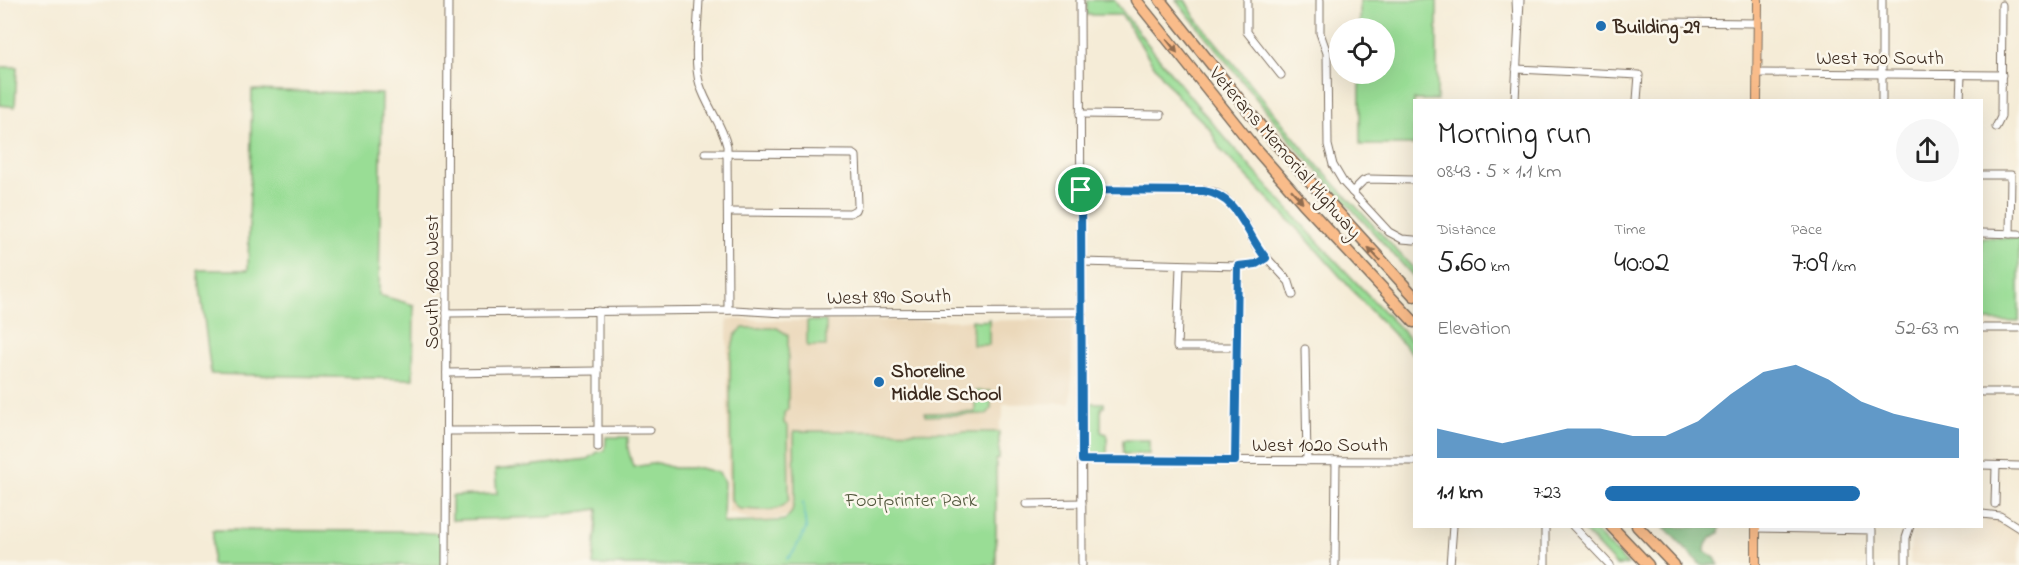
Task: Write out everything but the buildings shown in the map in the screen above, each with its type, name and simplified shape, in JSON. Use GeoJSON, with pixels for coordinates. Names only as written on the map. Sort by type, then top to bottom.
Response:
{"type":"FeatureCollection","features":[{"type":"Feature","properties":{"kind":"highway","name":"Veterans Memorial Highway"},"geometry":{"type":"LineString","coordinates":[[1136,0],[1211,96],[1284,182],[1413,321]]}},
{"type":"Feature","properties":{"kind":"highway","name":"Veterans Memorial Highway"},"geometry":{"type":"LineString","coordinates":[[1160,0],[1272,140],[1413,295]]}},
{"type":"Feature","properties":{"kind":"highway"},"geometry":{"type":"LineString","coordinates":[[1613,528],[1648,565]]}},
{"type":"Feature","properties":{"kind":"highway"},"geometry":{"type":"LineString","coordinates":[[1639,528],[1674,565]]}},
{"type":"Feature","properties":{"kind":"main road"},"geometry":{"type":"LineString","coordinates":[[1754,0],[1757,23]]}},
{"type":"Feature","properties":{"kind":"main road"},"geometry":{"type":"LineString","coordinates":[[1757,99],[1758,0]]}},
{"type":"Feature","properties":{"kind":"main road"},"geometry":{"type":"LineString","coordinates":[[1756,528],[1756,565]]}},
{"type":"Feature","properties":{"kind":"street","name":"South 1600 West"},"geometry":{"type":"LineString","coordinates":[[446,565],[448,0]]}},
{"type":"Feature","properties":{"kind":"street"},"geometry":{"type":"LineString","coordinates":[[699,0],[697,70],[699,83],[706,101],[725,133],[728,153],[728,310]]}},
{"type":"Feature","properties":{"kind":"street"},"geometry":{"type":"LineString","coordinates":[[1080,0],[1082,565]]}},
{"type":"Feature","properties":{"kind":"street"},"geometry":{"type":"LineString","coordinates":[[1247,0],[1247,33],[1281,75]]}},
{"type":"Feature","properties":{"kind":"street"},"geometry":{"type":"LineString","coordinates":[[1320,0],[1320,33],[1327,53],[1328,147],[1337,174],[1389,232],[1402,239],[1413,240]]}},
{"type":"Feature","properties":{"kind":"street"},"geometry":{"type":"LineString","coordinates":[[1515,0],[1518,26]]}},
{"type":"Feature","properties":{"kind":"street"},"geometry":{"type":"LineString","coordinates":[[1515,99],[1520,0]]}},
{"type":"Feature","properties":{"kind":"street"},"geometry":{"type":"LineString","coordinates":[[1882,0],[1882,99]]}},
{"type":"Feature","properties":{"kind":"street"},"geometry":{"type":"LineString","coordinates":[[1996,127],[2001,117],[2002,5]]}},
{"type":"Feature","properties":{"kind":"street"},"geometry":{"type":"LineString","coordinates":[[1664,22],[1757,23]]}},
{"type":"Feature","properties":{"kind":"street"},"geometry":{"type":"LineString","coordinates":[[1516,69],[1639,75],[1637,99]]}},
{"type":"Feature","properties":{"kind":"street","name":"West 700 South"},"geometry":{"type":"LineString","coordinates":[[1757,73],[2002,75]]}},
{"type":"Feature","properties":{"kind":"street"},"geometry":{"type":"LineString","coordinates":[[1960,99],[1961,74]]}},
{"type":"Feature","properties":{"kind":"street"},"geometry":{"type":"LineString","coordinates":[[1080,114],[1161,115]]}},
{"type":"Feature","properties":{"kind":"street"},"geometry":{"type":"LineString","coordinates":[[705,153],[853,154],[857,160],[856,198],[858,205],[851,213],[728,212]]}},
{"type":"Feature","properties":{"kind":"street"},"geometry":{"type":"LineString","coordinates":[[1983,175],[2011,175],[2010,234]]}},
{"type":"Feature","properties":{"kind":"street"},"geometry":{"type":"LineString","coordinates":[[1352,192],[1368,179],[1413,180]]}},
{"type":"Feature","properties":{"kind":"street"},"geometry":{"type":"LineString","coordinates":[[1081,190],[1214,192],[1225,198],[1244,221],[1254,243],[1289,282],[1293,295]]}},
{"type":"Feature","properties":{"kind":"street"},"geometry":{"type":"LineString","coordinates":[[1983,233],[2019,234]]}},
{"type":"Feature","properties":{"kind":"street"},"geometry":{"type":"LineString","coordinates":[[1081,261],[1180,266],[1238,266],[1256,264],[1266,258]]}},
{"type":"Feature","properties":{"kind":"street"},"geometry":{"type":"LineString","coordinates":[[1180,266],[1177,347],[1237,346]]}},
{"type":"Feature","properties":{"kind":"street"},"geometry":{"type":"LineString","coordinates":[[1235,461],[1238,266]]}},
{"type":"Feature","properties":{"kind":"street","name":"West 890 South"},"geometry":{"type":"LineString","coordinates":[[447,313],[728,310],[784,313],[1082,312]]}},
{"type":"Feature","properties":{"kind":"street"},"geometry":{"type":"LineString","coordinates":[[598,311],[598,448]]}},
{"type":"Feature","properties":{"kind":"street"},"geometry":{"type":"LineString","coordinates":[[1983,328],[2019,328]]}},
{"type":"Feature","properties":{"kind":"street"},"geometry":{"type":"LineString","coordinates":[[1305,349],[1307,461]]}},
{"type":"Feature","properties":{"kind":"street"},"geometry":{"type":"LineString","coordinates":[[447,373],[598,371]]}},
{"type":"Feature","properties":{"kind":"street"},"geometry":{"type":"LineString","coordinates":[[1983,392],[2019,392]]}},
{"type":"Feature","properties":{"kind":"street"},"geometry":{"type":"LineString","coordinates":[[447,431],[650,430]]}},
{"type":"Feature","properties":{"kind":"street","name":"West 1020 South"},"geometry":{"type":"LineString","coordinates":[[1082,460],[1413,461]]}},
{"type":"Feature","properties":{"kind":"street"},"geometry":{"type":"LineString","coordinates":[[1335,565],[1336,461]]}},
{"type":"Feature","properties":{"kind":"street"},"geometry":{"type":"LineString","coordinates":[[1983,465],[2019,466]]}},
{"type":"Feature","properties":{"kind":"street"},"geometry":{"type":"LineString","coordinates":[[1995,504],[1996,466]]}},
{"type":"Feature","properties":{"kind":"street"},"geometry":{"type":"LineString","coordinates":[[1027,504],[1082,503]]}},
{"type":"Feature","properties":{"kind":"street"},"geometry":{"type":"LineString","coordinates":[[1983,514],[2000,516],[2019,528]]}},
{"type":"Feature","properties":{"kind":"street"},"geometry":{"type":"LineString","coordinates":[[1450,565],[1453,528]]}},
{"type":"Feature","properties":{"kind":"street"},"geometry":{"type":"LineString","coordinates":[[1545,528],[1545,565]]}},
{"type":"Feature","properties":{"kind":"street"},"geometry":{"type":"LineString","coordinates":[[1575,528],[1610,565]]}},
{"type":"Feature","properties":{"kind":"street"},"geometry":{"type":"LineString","coordinates":[[1795,528],[1872,530],[1872,565]]}},
{"type":"Feature","properties":{"kind":"street"},"geometry":{"type":"LineString","coordinates":[[1906,565],[1906,542],[1910,528]]}},
{"type":"Feature","properties":{"kind":"shaded area"},"geometry":{"type":"Polygon","coordinates":[[[727,319],[788,321],[1072,320],[1071,403],[1003,404],[1003,417],[999,425],[999,432],[795,431],[795,494],[792,512],[784,517],[758,523],[732,512],[728,513],[727,319]]]}},
{"type":"Feature","properties":{"kind":"shaded area"},"geometry":{"type":"Polygon","coordinates":[[[1983,518],[1999,520],[2019,532],[2019,565],[1910,565],[1911,535],[1914,528],[1983,528],[1983,518]]]}},
{"type":"Feature","properties":{"kind":"green space"},"geometry":{"type":"Polygon","coordinates":[[[1087,0],[1114,0],[1184,90],[1221,133],[1336,261],[1413,342],[1413,354],[1220,149],[1210,129],[1178,97],[1151,61],[1122,15],[1087,15],[1087,0]]]}},
{"type":"Feature","properties":{"kind":"green space"},"geometry":{"type":"Polygon","coordinates":[[[1176,0],[1185,0],[1195,17],[1318,166],[1413,268],[1413,276],[1300,152],[1176,0]]]}},
{"type":"Feature","properties":{"kind":"green space"},"geometry":{"type":"Polygon","coordinates":[[[1360,0],[1437,0],[1437,99],[1413,99],[1413,145],[1360,145],[1360,84],[1395,84],[1395,18],[1360,18],[1360,0]]]}},
{"type":"Feature","properties":{"kind":"green space"},"geometry":{"type":"Polygon","coordinates":[[[0,67],[17,67],[15,107],[0,105],[0,67]]]}},
{"type":"Feature","properties":{"kind":"green space"},"geometry":{"type":"Polygon","coordinates":[[[252,90],[382,94],[379,295],[414,305],[413,379],[211,374],[198,270],[248,270],[252,90]]]}},
{"type":"Feature","properties":{"kind":"green space"},"geometry":{"type":"Polygon","coordinates":[[[1983,237],[2019,238],[2019,322],[1983,321],[1983,237]]]}},
{"type":"Feature","properties":{"kind":"green space"},"geometry":{"type":"Polygon","coordinates":[[[989,319],[989,345],[973,345],[972,320],[989,319]]]}},
{"type":"Feature","properties":{"kind":"green space"},"geometry":{"type":"Polygon","coordinates":[[[807,321],[826,321],[826,346],[807,346],[807,321]]]}},
{"type":"Feature","properties":{"kind":"green space"},"geometry":{"type":"Polygon","coordinates":[[[743,328],[777,328],[788,335],[788,409],[784,413],[784,423],[788,427],[789,499],[786,504],[774,509],[740,509],[731,500],[730,358],[735,335],[743,328]]]}},
{"type":"Feature","properties":{"kind":"green space"},"geometry":{"type":"Polygon","coordinates":[[[975,391],[991,391],[991,409],[987,414],[925,416],[925,413],[975,412],[975,391]]]}},
{"type":"Feature","properties":{"kind":"green space"},"geometry":{"type":"Polygon","coordinates":[[[1090,403],[1104,403],[1104,407],[1101,407],[1101,432],[1107,434],[1107,454],[1090,453],[1090,403]]]}},
{"type":"Feature","properties":{"kind":"green space","name":"Footprinter Park"},"geometry":{"type":"Polygon","coordinates":[[[794,431],[999,432],[999,459],[996,460],[996,565],[593,565],[598,509],[547,517],[452,520],[452,496],[497,494],[495,470],[588,459],[598,452],[605,451],[606,437],[628,437],[628,449],[633,467],[658,463],[673,468],[700,468],[719,473],[724,482],[723,523],[785,520],[792,512],[795,494],[794,431]]]}},
{"type":"Feature","properties":{"kind":"green space"},"geometry":{"type":"Polygon","coordinates":[[[1123,440],[1149,440],[1149,454],[1123,454],[1123,440]]]}},
{"type":"Feature","properties":{"kind":"green space"},"geometry":{"type":"Polygon","coordinates":[[[1581,528],[1592,528],[1628,565],[1616,565],[1581,528]]]}},
{"type":"Feature","properties":{"kind":"green space"},"geometry":{"type":"Polygon","coordinates":[[[1665,528],[1720,528],[1719,533],[1707,542],[1705,548],[1705,551],[1715,558],[1719,565],[1701,565],[1665,528]]]}},
{"type":"Feature","properties":{"kind":"green space"},"geometry":{"type":"Polygon","coordinates":[[[213,530],[402,531],[443,534],[443,565],[212,565],[213,530]]]}},
{"type":"Feature","properties":{"kind":"waterway"},"geometry":{"type":"LineString","coordinates":[[787,559],[793,553],[806,529],[803,502]]}},
{"type":"Feature","properties":{"kind":"place","name":"Building 29"},"geometry":{"type":"Point","coordinates":[1601,26]}},
{"type":"Feature","properties":{"kind":"place","name":"Shoreline Middle School"},"geometry":{"type":"Point","coordinates":[879,382]}},
{"type":"Feature","properties":{"kind":"route"},"geometry":{"type":"LineString","coordinates":[[1081,190],[1214,192],[1225,198],[1244,221],[1254,243],[1266,258],[1260,263],[1238,266],[1235,461],[1082,460],[1081,190]]}}]}
